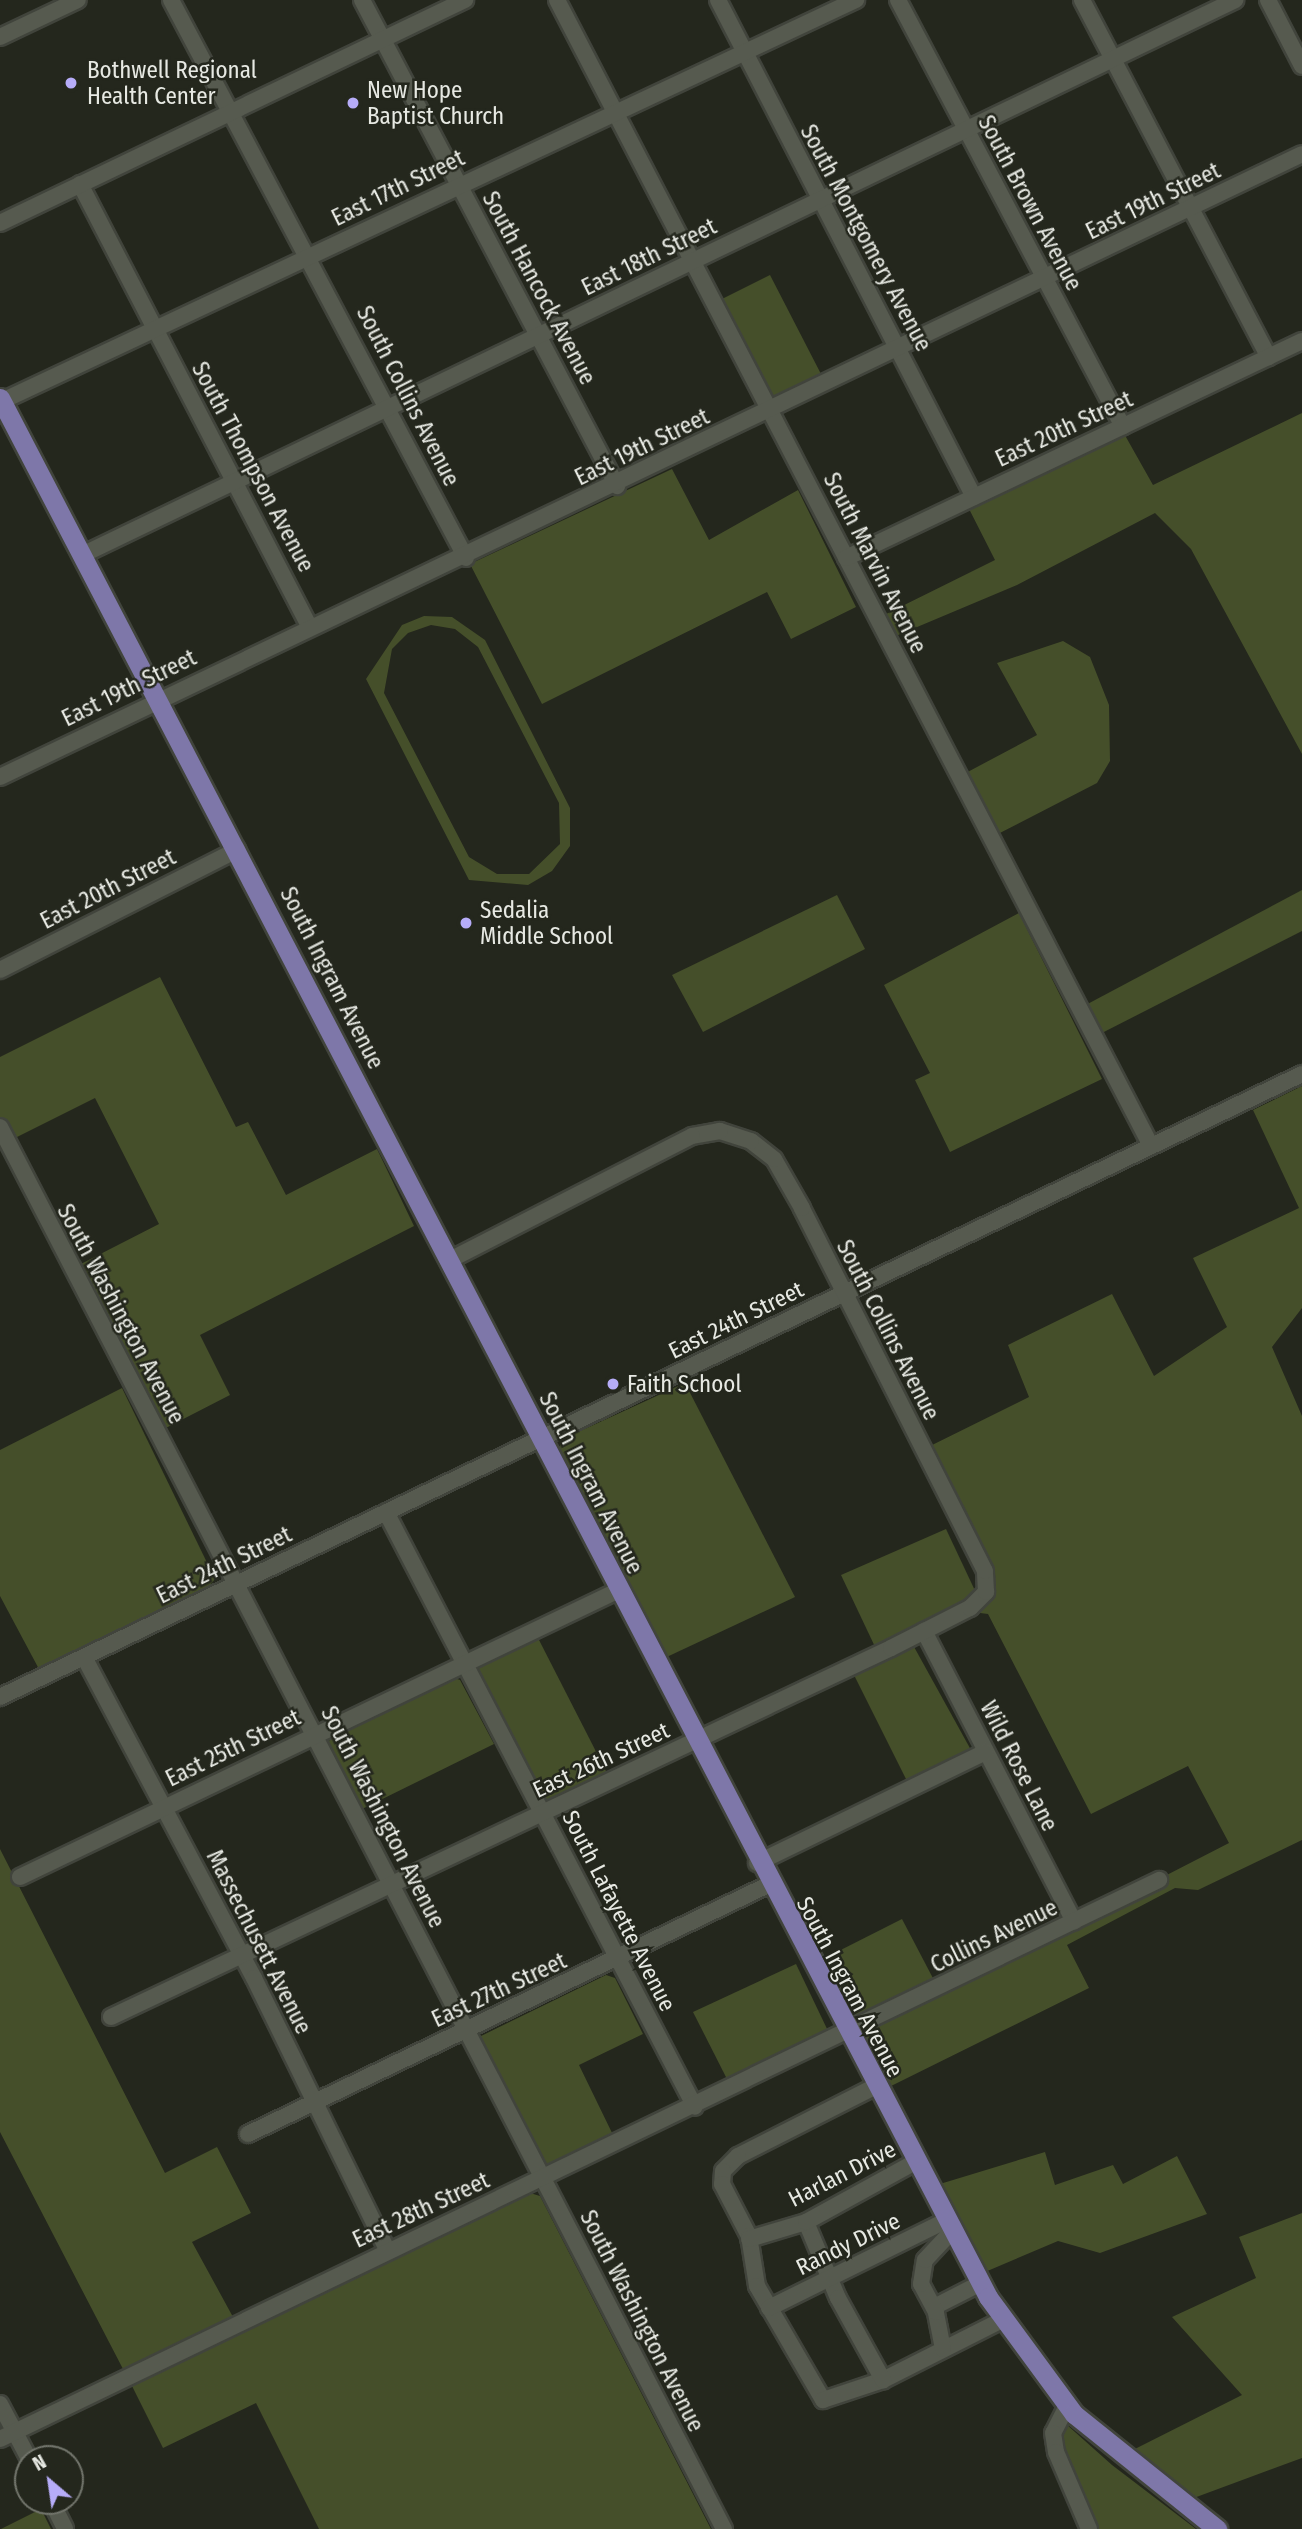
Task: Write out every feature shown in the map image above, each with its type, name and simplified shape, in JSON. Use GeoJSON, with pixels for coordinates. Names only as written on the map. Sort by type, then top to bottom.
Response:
{"type":"FeatureCollection","features":[{"type":"Feature","properties":{"kind":"main road","name":"South Ingram Avenue"},"geometry":{"type":"LineString","coordinates":[[1,401],[159,698],[696,1740],[768,1885],[1002,2320],[1067,2406],[1103,2442],[1217,2529]]}},
{"type":"Feature","properties":{"kind":"street"},"geometry":{"type":"LineString","coordinates":[[0,37],[78,0]]}},
{"type":"Feature","properties":{"kind":"street"},"geometry":{"type":"LineString","coordinates":[[171,0],[308,256]]}},
{"type":"Feature","properties":{"kind":"street","name":"South Hancock Avenue"},"geometry":{"type":"LineString","coordinates":[[362,0],[617,486]]}},
{"type":"Feature","properties":{"kind":"street"},"geometry":{"type":"LineString","coordinates":[[0,223],[465,0]]}},
{"type":"Feature","properties":{"kind":"street","name":"South Marvin Avenue"},"geometry":{"type":"LineString","coordinates":[[557,0],[771,408],[1151,1146]]}},
{"type":"Feature","properties":{"kind":"street","name":"South Montgomery Avenue"},"geometry":{"type":"LineString","coordinates":[[718,0],[974,497]]}},
{"type":"Feature","properties":{"kind":"street","name":"East 17th Street"},"geometry":{"type":"LineString","coordinates":[[1,401],[856,0]]}},
{"type":"Feature","properties":{"kind":"street","name":"South Brown Avenue"},"geometry":{"type":"LineString","coordinates":[[898,0],[1123,426]]}},
{"type":"Feature","properties":{"kind":"street"},"geometry":{"type":"LineString","coordinates":[[1082,0],[1269,357]]}},
{"type":"Feature","properties":{"kind":"street","name":"East 18th Street"},"geometry":{"type":"LineString","coordinates":[[82,555],[1236,0]]}},
{"type":"Feature","properties":{"kind":"street"},"geometry":{"type":"LineString","coordinates":[[1268,0],[1302,66]]}},
{"type":"Feature","properties":{"kind":"street","name":"East 19th Street"},"geometry":{"type":"LineString","coordinates":[[2,771],[310,627],[466,558],[771,408],[1045,280],[1302,154]]}},
{"type":"Feature","properties":{"kind":"street","name":"South Thompson Avenue"},"geometry":{"type":"LineString","coordinates":[[80,184],[310,627]]}},
{"type":"Feature","properties":{"kind":"street","name":"South Collins Avenue"},"geometry":{"type":"LineString","coordinates":[[308,256],[466,558]]}},
{"type":"Feature","properties":{"kind":"street","name":"East 20th Street"},"geometry":{"type":"LineString","coordinates":[[846,558],[1302,341]]}},
{"type":"Feature","properties":{"kind":"street","name":"East 20th Street"},"geometry":{"type":"LineString","coordinates":[[0,970],[237,850]]}},
{"type":"Feature","properties":{"kind":"street","name":"East 24th Street"},"geometry":{"type":"LineString","coordinates":[[0,1697],[1302,1074]]}},
{"type":"Feature","properties":{"kind":"street","name":"South Washington Avenue"},"geometry":{"type":"LineString","coordinates":[[0,1127],[724,2529]]}},
{"type":"Feature","properties":{"kind":"street","name":"South Collins Avenue"},"geometry":{"type":"LineString","coordinates":[[448,1261],[661,1150],[720,1131],[751,1141],[774,1159],[802,1208],[934,1472]]}},
{"type":"Feature","properties":{"kind":"street","name":"East 26th Street"},"geometry":{"type":"LineString","coordinates":[[111,2017],[924,1631],[981,1601],[987,1583],[934,1472]]}},
{"type":"Feature","properties":{"kind":"street","name":"South Lafayette Avenue"},"geometry":{"type":"LineString","coordinates":[[386,1512],[695,2107]]}},
{"type":"Feature","properties":{"kind":"street","name":"East 25th Street"},"geometry":{"type":"LineString","coordinates":[[20,1877],[314,1733],[619,1590]]}},
{"type":"Feature","properties":{"kind":"street","name":"Wild Rose Lane"},"geometry":{"type":"LineString","coordinates":[[924,1631],[1074,1922]]}},
{"type":"Feature","properties":{"kind":"street","name":"Massechusett Avenue"},"geometry":{"type":"LineString","coordinates":[[84,1657],[242,1955],[388,2250]]}},
{"type":"Feature","properties":{"kind":"street"},"geometry":{"type":"LineString","coordinates":[[757,1863],[986,1752]]}},
{"type":"Feature","properties":{"kind":"street","name":"Collins Avenue"},"geometry":{"type":"LineString","coordinates":[[848,2032],[1159,1880]]}},
{"type":"Feature","properties":{"kind":"street","name":"East 27th Street"},"geometry":{"type":"LineString","coordinates":[[248,2134],[619,1960],[768,1885]]}},
{"type":"Feature","properties":{"kind":"street","name":"East 28th Street"},"geometry":{"type":"LineString","coordinates":[[7,2435],[388,2250],[695,2107],[848,2032]]}},
{"type":"Feature","properties":{"kind":"street"},"geometry":{"type":"LineString","coordinates":[[876,2086],[738,2156],[723,2171],[722,2184],[749,2239],[757,2286],[823,2400],[883,2380],[1002,2320]]}},
{"type":"Feature","properties":{"kind":"street","name":"Harlan Drive"},"geometry":{"type":"LineString","coordinates":[[749,2239],[806,2222],[915,2162]]}},
{"type":"Feature","properties":{"kind":"street"},"geometry":{"type":"LineString","coordinates":[[806,2222],[829,2278],[883,2380]]}},
{"type":"Feature","properties":{"kind":"street"},"geometry":{"type":"LineString","coordinates":[[943,2349],[934,2307],[921,2284],[925,2260],[950,2225]]}},
{"type":"Feature","properties":{"kind":"street","name":"Randy Drive"},"geometry":{"type":"LineString","coordinates":[[769,2308],[829,2278],[950,2225]]}},
{"type":"Feature","properties":{"kind":"street"},"geometry":{"type":"LineString","coordinates":[[934,2307],[981,2283]]}},
{"type":"Feature","properties":{"kind":"street"},"geometry":{"type":"LineString","coordinates":[[0,2403],[7,2435]]}},
{"type":"Feature","properties":{"kind":"street"},"geometry":{"type":"LineString","coordinates":[[1067,2406],[1053,2433],[1056,2452],[1089,2529]]}},
{"type":"Feature","properties":{"kind":"green space"},"geometry":{"type":"Polygon","coordinates":[[[770,275],[821,374],[765,400],[716,302],[770,275]]]}},
{"type":"Feature","properties":{"kind":"green space"},"geometry":{"type":"Polygon","coordinates":[[[1302,413],[1302,754],[1191,549],[1155,513],[1017,585],[891,638],[880,617],[995,560],[966,503],[1122,430],[1153,485],[1302,413]]]}},
{"type":"Feature","properties":{"kind":"green space"},"geometry":{"type":"Polygon","coordinates":[[[672,469],[709,540],[798,490],[856,607],[791,639],[767,592],[542,704],[470,564],[672,469]]]}},
{"type":"Feature","properties":{"kind":"green space"},"geometry":{"type":"Polygon","coordinates":[[[424,616],[452,617],[485,640],[570,808],[570,846],[552,871],[528,885],[469,880],[366,679],[402,625],[424,616]],[[431,625],[408,633],[392,649],[384,693],[469,857],[497,874],[529,874],[560,844],[559,803],[478,647],[455,629],[431,625]]]}},
{"type":"Feature","properties":{"kind":"green space"},"geometry":{"type":"Polygon","coordinates":[[[1063,641],[1090,657],[1109,705],[1110,761],[1097,783],[992,837],[962,775],[1037,735],[997,663],[1063,641]]]}},
{"type":"Feature","properties":{"kind":"green space"},"geometry":{"type":"Polygon","coordinates":[[[1302,890],[1302,931],[1096,1036],[1080,1008],[1302,890]]]}},
{"type":"Feature","properties":{"kind":"green space"},"geometry":{"type":"Polygon","coordinates":[[[837,895],[865,949],[703,1032],[672,975],[837,895]]]}},
{"type":"Feature","properties":{"kind":"green space"},"geometry":{"type":"Polygon","coordinates":[[[1019,913],[1102,1079],[950,1152],[915,1080],[930,1073],[884,985],[1019,913]]]}},
{"type":"Feature","properties":{"kind":"green space"},"geometry":{"type":"Polygon","coordinates":[[[160,977],[236,1127],[248,1122],[286,1195],[377,1149],[414,1226],[200,1335],[230,1395],[160,1431],[73,1268],[159,1224],[95,1098],[7,1142],[0,1128],[0,1057],[160,977]]]}},
{"type":"Feature","properties":{"kind":"green space"},"geometry":{"type":"Polygon","coordinates":[[[1302,1086],[1302,1308],[1272,1347],[1302,1416],[1302,1840],[1198,1890],[1175,1888],[1067,1945],[1089,1988],[881,2091],[857,2038],[865,2030],[1229,1843],[1188,1766],[1091,1814],[988,1614],[980,1613],[989,1594],[920,1451],[1029,1397],[1008,1345],[1112,1294],[1154,1376],[1227,1327],[1193,1258],[1299,1208],[1253,1110],[1302,1086]]]}},
{"type":"Feature","properties":{"kind":"green space"},"geometry":{"type":"Polygon","coordinates":[[[685,1383],[795,1597],[656,1662],[553,1456],[565,1438],[685,1383]]]}},
{"type":"Feature","properties":{"kind":"green space"},"geometry":{"type":"Polygon","coordinates":[[[122,1388],[215,1579],[202,1595],[40,1671],[0,1596],[0,1450],[122,1388]]]}},
{"type":"Feature","properties":{"kind":"green space"},"geometry":{"type":"Polygon","coordinates":[[[946,1529],[978,1597],[877,1651],[841,1575],[946,1529]]]}},
{"type":"Feature","properties":{"kind":"green space"},"geometry":{"type":"Polygon","coordinates":[[[538,1638],[608,1775],[540,1808],[471,1670],[538,1638]]]}},
{"type":"Feature","properties":{"kind":"green space"},"geometry":{"type":"Polygon","coordinates":[[[913,1645],[971,1750],[909,1785],[853,1673],[913,1645]]]}},
{"type":"Feature","properties":{"kind":"green space"},"geometry":{"type":"Polygon","coordinates":[[[452,1677],[460,1680],[494,1744],[358,1811],[326,1746],[331,1738],[452,1677]]]}},
{"type":"Feature","properties":{"kind":"green space"},"geometry":{"type":"Polygon","coordinates":[[[0,1849],[165,2173],[217,2147],[251,2213],[192,2242],[233,2317],[123,2369],[0,2132],[0,1849]]]}},
{"type":"Feature","properties":{"kind":"green space"},"geometry":{"type":"Polygon","coordinates":[[[902,1919],[936,1984],[853,2024],[813,1964],[902,1919]]]}},
{"type":"Feature","properties":{"kind":"green space"},"geometry":{"type":"Polygon","coordinates":[[[796,1964],[829,2033],[730,2085],[693,2012],[796,1964]]]}},
{"type":"Feature","properties":{"kind":"green space"},"geometry":{"type":"Polygon","coordinates":[[[606,1975],[615,1978],[643,2034],[579,2065],[615,2139],[546,2171],[479,2037],[606,1975]]]}},
{"type":"Feature","properties":{"kind":"green space"},"geometry":{"type":"Polygon","coordinates":[[[1045,2152],[1055,2185],[1113,2165],[1123,2184],[1177,2156],[1207,2214],[1100,2253],[1058,2241],[978,2275],[930,2187],[1045,2152]]]}},
{"type":"Feature","properties":{"kind":"green space"},"geometry":{"type":"Polygon","coordinates":[[[530,2193],[540,2196],[711,2529],[319,2529],[256,2403],[163,2448],[131,2384],[530,2193]]]}},
{"type":"Feature","properties":{"kind":"green space"},"geometry":{"type":"Polygon","coordinates":[[[1302,2213],[1302,2458],[1183,2502],[1121,2456],[1242,2395],[1172,2317],[1256,2278],[1239,2237],[1302,2213]]]}},
{"type":"Feature","properties":{"kind":"green space"},"geometry":{"type":"Polygon","coordinates":[[[1066,2424],[1112,2465],[1196,2529],[1094,2529],[1056,2452],[1057,2428],[1066,2424]]]}},
{"type":"Feature","properties":{"kind":"green space"},"geometry":{"type":"Polygon","coordinates":[[[29,2515],[44,2515],[51,2529],[1,2529],[29,2515]]]}},
{"type":"Feature","properties":{"kind":"place","name":"Bothwell Regional Health Center"},"geometry":{"type":"Point","coordinates":[71,83]}},
{"type":"Feature","properties":{"kind":"place","name":"New Hope Baptist Church"},"geometry":{"type":"Point","coordinates":[353,103]}},
{"type":"Feature","properties":{"kind":"place","name":"Sedalia Middle School"},"geometry":{"type":"Point","coordinates":[466,923]}},
{"type":"Feature","properties":{"kind":"place","name":"Faith School"},"geometry":{"type":"Point","coordinates":[613,1384]}}]}
